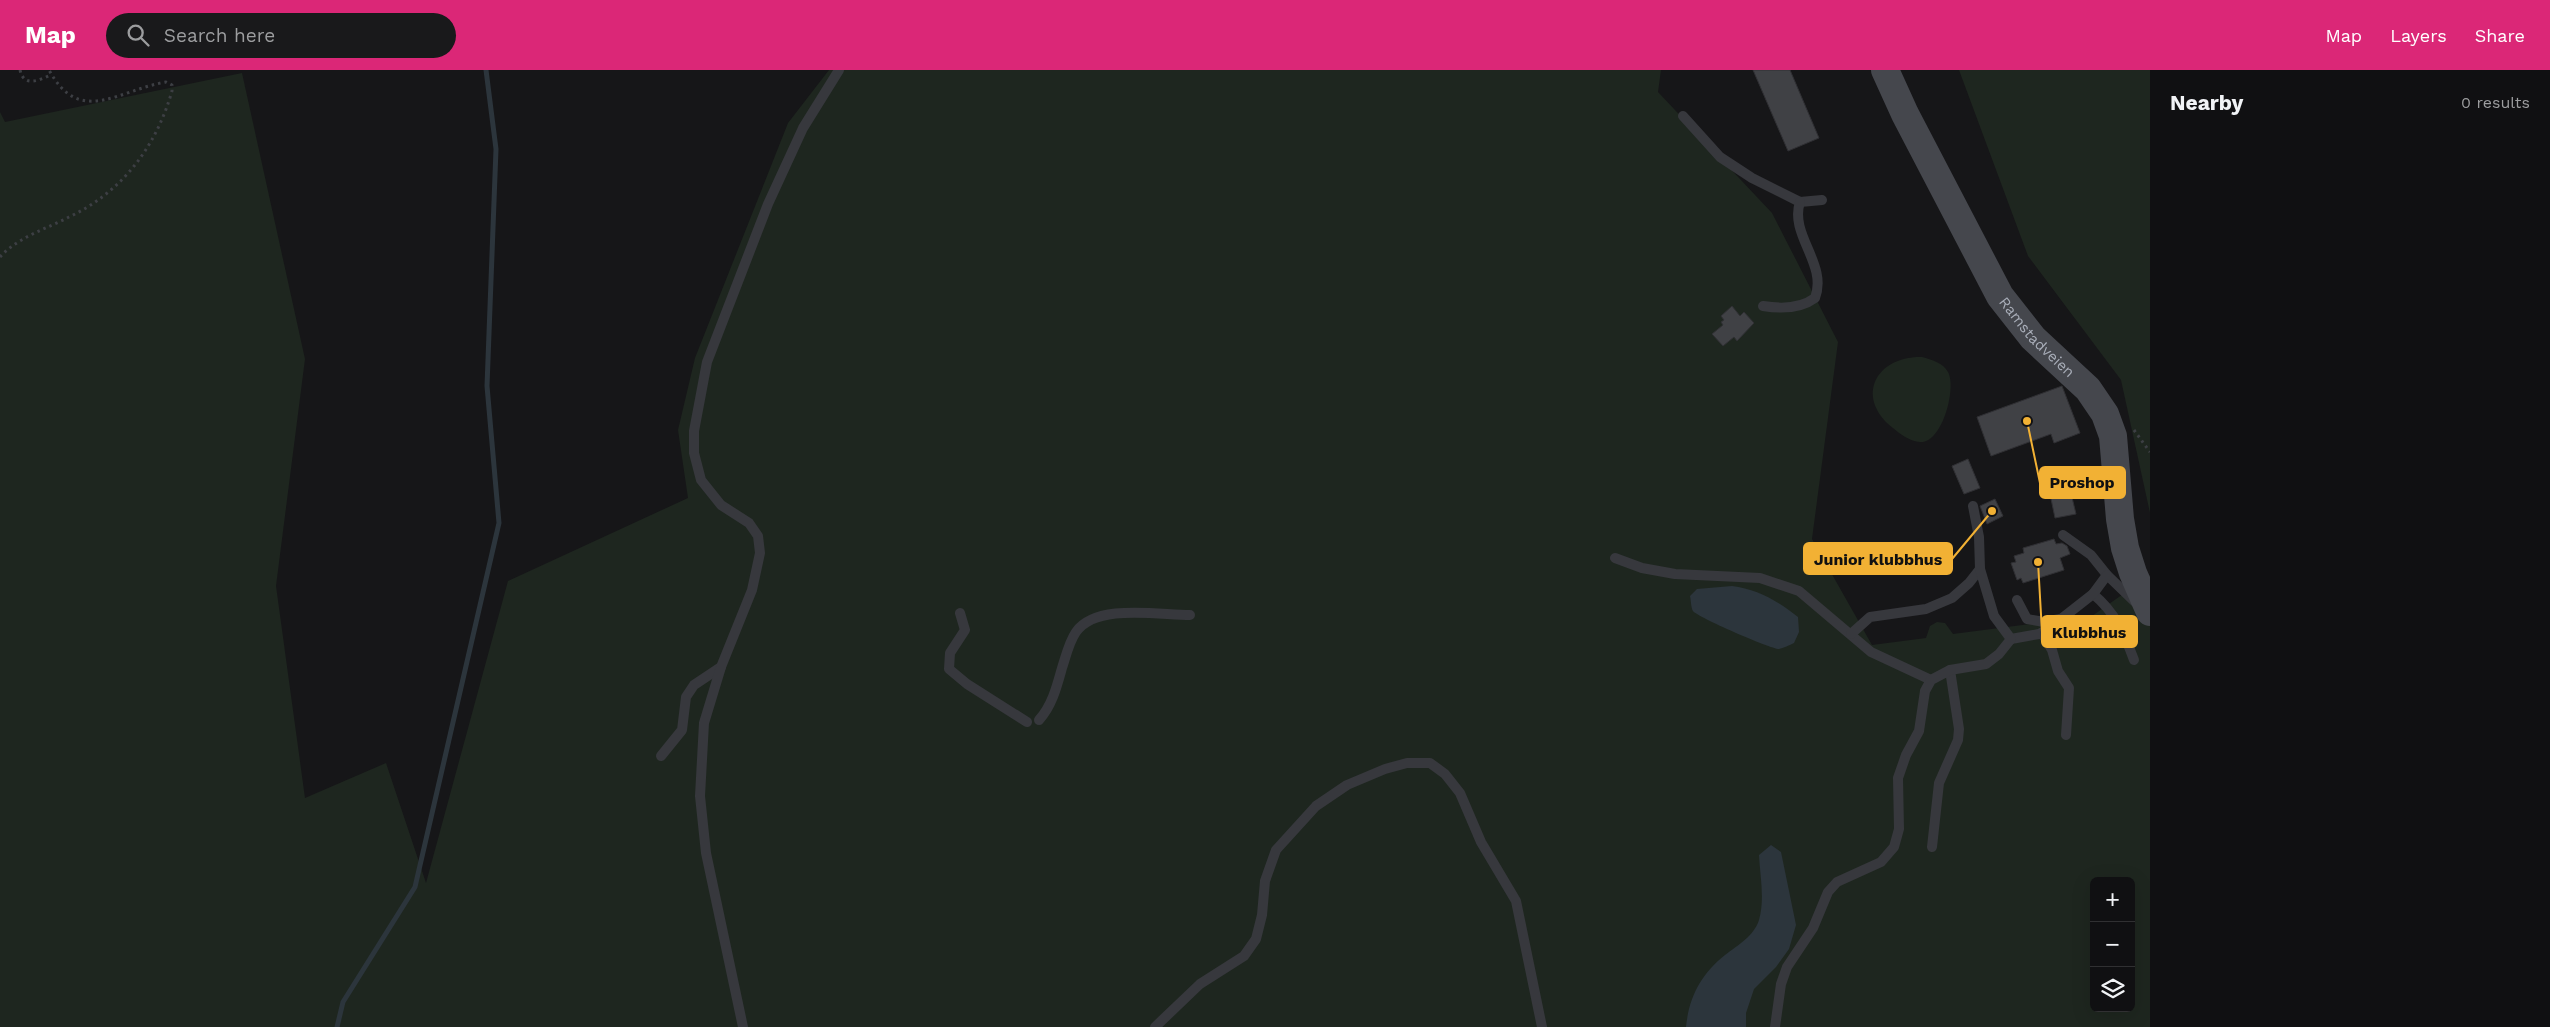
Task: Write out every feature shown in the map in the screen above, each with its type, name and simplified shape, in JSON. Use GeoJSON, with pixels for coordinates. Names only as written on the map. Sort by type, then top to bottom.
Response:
{"type":"FeatureCollection","features":[{"type":"Feature","properties":{"kind":"street","name":"Ramstadveien"},"geometry":{"type":"LineString","coordinates":[[1885,70],[1909,122],[2000,296],[2033,338],[2088,389],[2105,414],[2113,436],[2120,519],[2125,548],[2132,573],[2148,609]]}},
{"type":"Feature","properties":{"kind":"lane"},"geometry":{"type":"LineString","coordinates":[[743,1027],[706,853],[700,796],[704,723],[721,667],[752,590],[760,553],[758,536],[750,523],[721,505],[701,480],[694,452],[694,431],[708,362],[768,204],[803,128],[839,70]]}},
{"type":"Feature","properties":{"kind":"lane"},"geometry":{"type":"LineString","coordinates":[[1684,116],[1720,157],[1770,188],[1800,202],[1822,200]]}},
{"type":"Feature","properties":{"kind":"lane"},"geometry":{"type":"LineString","coordinates":[[1763,306],[1787,308],[1815,298],[1818,288],[1818,274],[1797,217],[1800,202]]}},
{"type":"Feature","properties":{"kind":"lane"},"geometry":{"type":"LineString","coordinates":[[1973,506],[1980,537],[1980,570],[1994,616],[2011,639]]}},
{"type":"Feature","properties":{"kind":"lane"},"geometry":{"type":"LineString","coordinates":[[2063,535],[2091,556],[2107,575],[2139,606],[2148,609]]}},
{"type":"Feature","properties":{"kind":"lane"},"geometry":{"type":"LineString","coordinates":[[1615,558],[1642,568],[1676,574],[1760,578],[1799,590],[1871,652],[1931,680]]}},
{"type":"Feature","properties":{"kind":"lane"},"geometry":{"type":"LineString","coordinates":[[1851,634],[1870,617],[1926,609],[1952,598],[1980,570]]}},
{"type":"Feature","properties":{"kind":"lane"},"geometry":{"type":"LineString","coordinates":[[1775,1027],[1780,984],[1787,967],[1812,928],[1828,892],[1837,882],[1881,862],[1894,846],[1899,829],[1898,778],[1906,755],[1919,731],[1925,691],[1931,680],[1950,670],[1986,664],[1999,654],[2011,639],[2042,633],[2093,594],[2107,575]]}},
{"type":"Feature","properties":{"kind":"lane"},"geometry":{"type":"LineString","coordinates":[[2093,594],[2109,607],[2115,616],[2134,660]]}},
{"type":"Feature","properties":{"kind":"lane"},"geometry":{"type":"LineString","coordinates":[[2018,600],[2027,619],[2044,622],[2066,616]]}},
{"type":"Feature","properties":{"kind":"lane"},"geometry":{"type":"LineString","coordinates":[[960,613],[965,630],[950,653],[949,669],[967,684],[1027,722]]}},
{"type":"Feature","properties":{"kind":"lane"},"geometry":{"type":"LineString","coordinates":[[1039,720],[1052,699],[1071,641],[1082,624],[1099,616],[1122,613],[1190,615]]}},
{"type":"Feature","properties":{"kind":"lane"},"geometry":{"type":"LineString","coordinates":[[2042,633],[2052,650],[2058,671],[2069,688],[2066,735]]}},
{"type":"Feature","properties":{"kind":"lane"},"geometry":{"type":"LineString","coordinates":[[661,756],[682,730],[686,697],[694,686],[721,667]]}},
{"type":"Feature","properties":{"kind":"lane"},"geometry":{"type":"LineString","coordinates":[[1932,847],[1939,783],[1958,740],[1959,729],[1950,670]]}},
{"type":"Feature","properties":{"kind":"lane"},"geometry":{"type":"LineString","coordinates":[[1154,1027],[1200,984],[1244,956],[1256,939],[1262,915],[1265,881],[1276,850],[1316,806],[1347,785],[1385,769],[1407,763],[1430,763],[1445,774],[1460,793],[1481,842],[1516,901],[1542,1027]]}},
{"type":"Feature","properties":{"kind":"path"},"geometry":{"type":"LineString","coordinates":[[20,70],[21,75],[29,82],[35,82],[52,75]]}},
{"type":"Feature","properties":{"kind":"path"},"geometry":{"type":"LineString","coordinates":[[0,257],[24,238],[88,208],[126,177],[152,143],[160,128],[172,91],[172,85],[166,82],[110,99],[84,101],[67,95],[49,70]]}},
{"type":"Feature","properties":{"kind":"shaded area"},"geometry":{"type":"Polygon","coordinates":[[[829,70],[1661,70],[1658,92],[1772,213],[1838,342],[1812,539],[1872,645],[1926,638],[1930,626],[1937,622],[1945,623],[1953,634],[2092,616],[2150,575],[2150,1027],[0,1027],[0,112],[5,122],[242,73],[305,359],[276,586],[305,798],[386,763],[426,883],[508,581],[688,498],[678,430],[695,358],[788,123],[829,70]]]}},
{"type":"Feature","properties":{"kind":"shaded area"},"geometry":{"type":"Polygon","coordinates":[[[1959,70],[2150,70],[2150,513],[2121,380],[2028,256],[1959,70]]]}},
{"type":"Feature","properties":{"kind":"shaded area"},"geometry":{"type":"Polygon","coordinates":[[[1922,357],[1936,362],[1946,369],[1951,390],[1946,414],[1941,425],[1928,440],[1920,442],[1902,435],[1881,416],[1875,404],[1873,392],[1876,380],[1882,371],[1893,363],[1906,358],[1922,357]]]}},
{"type":"Feature","properties":{"kind":"shaded area"},"geometry":{"type":"Polygon","coordinates":[[[1732,586],[1750,590],[1767,597],[1798,617],[1799,632],[1794,643],[1779,649],[1773,648],[1720,626],[1693,611],[1690,596],[1697,589],[1732,586]]]}},
{"type":"Feature","properties":{"kind":"shaded area"},"geometry":{"type":"Polygon","coordinates":[[[1771,845],[1781,852],[1796,925],[1789,949],[1776,967],[1754,989],[1746,1013],[1746,1027],[1686,1027],[1693,996],[1703,978],[1717,962],[1740,944],[1757,926],[1762,904],[1759,855],[1771,845]]]}},
{"type":"Feature","properties":{"kind":"building"},"geometry":{"type":"Polygon","coordinates":[[[1753,70],[1790,70],[1819,138],[1788,151],[1753,70]]]}},
{"type":"Feature","properties":{"kind":"building"},"geometry":{"type":"Polygon","coordinates":[[[1732,306],[1740,316],[1744,312],[1754,323],[1737,341],[1734,337],[1723,346],[1712,334],[1723,325],[1721,322],[1724,320],[1721,316],[1732,306]]]}},
{"type":"Feature","properties":{"kind":"building"},"geometry":{"type":"Polygon","coordinates":[[[2062,386],[2080,433],[2054,443],[2051,434],[1991,456],[1977,417],[2062,386]]]}},
{"type":"Feature","properties":{"kind":"building"},"geometry":{"type":"Polygon","coordinates":[[[1968,459],[1980,488],[1964,494],[1952,466],[1968,459]]]}},
{"type":"Feature","properties":{"kind":"building"},"geometry":{"type":"Polygon","coordinates":[[[2070,489],[2076,514],[2055,518],[2050,494],[2070,489]]]}},
{"type":"Feature","properties":{"kind":"building"},"geometry":{"type":"Polygon","coordinates":[[[1995,499],[2003,516],[1987,524],[1980,506],[1995,499]]]}},
{"type":"Feature","properties":{"kind":"building"},"geometry":{"type":"Polygon","coordinates":[[[2054,539],[2056,544],[2062,543],[2067,546],[2070,554],[2060,558],[2064,570],[2023,583],[2021,578],[2017,580],[2011,563],[2016,562],[2014,556],[2024,553],[2023,548],[2054,539]]]}},
{"type":"Feature","properties":{"kind":"waterway"},"geometry":{"type":"LineString","coordinates":[[337,1027],[343,1002],[415,887],[499,523],[487,386],[496,149],[486,70]]}},
{"type":"Feature","properties":{"kind":"place","name":"Proshop"},"geometry":{"type":"Point","coordinates":[2027,421]}},
{"type":"Feature","properties":{"kind":"place","name":"Junior klubbhus"},"geometry":{"type":"Point","coordinates":[1992,511]}},
{"type":"Feature","properties":{"kind":"place","name":"Klubbhus"},"geometry":{"type":"Point","coordinates":[2038,562]}}]}
